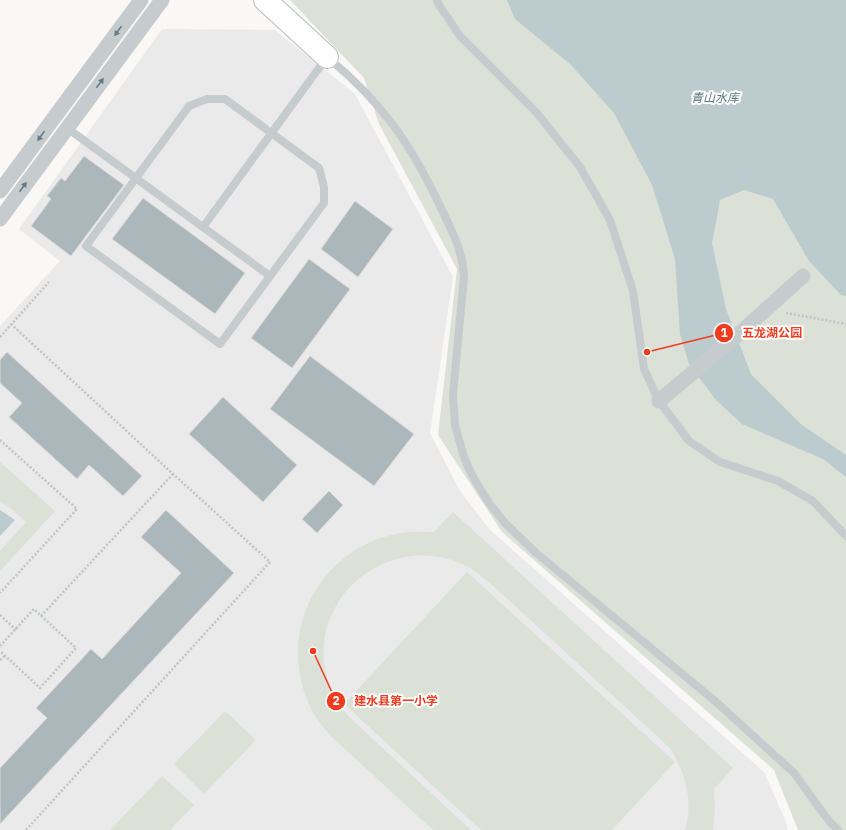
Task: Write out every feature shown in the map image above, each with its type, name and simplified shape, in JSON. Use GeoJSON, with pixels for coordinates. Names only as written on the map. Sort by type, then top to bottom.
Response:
{"type":"FeatureCollection","features":[{"type":"Feature","properties":{"kind":"street"},"geometry":{"type":"LineString","coordinates":[[0,191],[141,0]]}},
{"type":"Feature","properties":{"kind":"street"},"geometry":{"type":"LineString","coordinates":[[0,219],[162,0]]}},
{"type":"Feature","properties":{"kind":"street"},"geometry":{"type":"LineString","coordinates":[[265,0],[327,57]]}},
{"type":"Feature","properties":{"kind":"street"},"geometry":{"type":"LineString","coordinates":[[659,401],[740,333],[803,276]]}},
{"type":"Feature","properties":{"kind":"lane"},"geometry":{"type":"LineString","coordinates":[[437,0],[460,36],[536,112],[580,167],[610,220],[633,291],[644,369],[659,401],[690,441],[720,462],[778,481],[812,501],[846,536]]}},
{"type":"Feature","properties":{"kind":"lane"},"geometry":{"type":"LineString","coordinates":[[203,227],[327,57],[365,90],[402,136],[421,166],[458,243],[464,264],[453,396],[455,425],[463,454],[476,482],[505,523],[535,552],[715,702],[794,773],[838,830]]}},
{"type":"Feature","properties":{"kind":"lane"},"geometry":{"type":"LineString","coordinates":[[207,99],[225,99],[271,133],[319,168],[324,203],[220,344],[86,246],[189,106],[207,99]]}},
{"type":"Feature","properties":{"kind":"lane"},"geometry":{"type":"LineString","coordinates":[[67,128],[270,276]]}},
{"type":"Feature","properties":{"kind":"path"},"geometry":{"type":"LineString","coordinates":[[0,337],[49,282]]}},
{"type":"Feature","properties":{"kind":"path"},"geometry":{"type":"LineString","coordinates":[[765,310],[846,324]]}},
{"type":"Feature","properties":{"kind":"path"},"geometry":{"type":"LineString","coordinates":[[11,324],[270,562],[26,830]]}},
{"type":"Feature","properties":{"kind":"path"},"geometry":{"type":"LineString","coordinates":[[0,440],[77,509],[0,593]]}},
{"type":"Feature","properties":{"kind":"path"},"geometry":{"type":"LineString","coordinates":[[41,616],[173,474]]}},
{"type":"Feature","properties":{"kind":"path"},"geometry":{"type":"LineString","coordinates":[[0,646],[34,610],[76,648],[40,688],[0,651]]}},
{"type":"Feature","properties":{"kind":"path"},"geometry":{"type":"LineString","coordinates":[[0,615],[16,630]]}},
{"type":"Feature","properties":{"kind":"path"},"geometry":{"type":"LineString","coordinates":[[0,660],[5,656]]}},
{"type":"Feature","properties":{"kind":"shaded area"},"geometry":{"type":"Polygon","coordinates":[[[290,0],[846,0],[846,830],[798,830],[774,770],[502,532],[438,435],[457,269],[379,124],[364,78],[290,0]]]}},
{"type":"Feature","properties":{"kind":"shaded area"},"geometry":{"type":"Polygon","coordinates":[[[162,29],[275,30],[355,94],[453,277],[430,433],[460,491],[489,529],[764,772],[786,822],[788,830],[0,830],[0,326],[60,261],[19,229],[162,29]]]}},
{"type":"Feature","properties":{"kind":"shaded area"},"geometry":{"type":"Polygon","coordinates":[[[0,462],[55,511],[0,571],[0,551],[26,522],[0,501],[0,462]]]}},
{"type":"Feature","properties":{"kind":"shaded area"},"geometry":{"type":"Polygon","coordinates":[[[453,512],[733,768],[714,789],[715,807],[713,830],[685,830],[689,809],[688,798],[684,777],[670,748],[489,582],[464,565],[438,557],[412,556],[388,562],[366,574],[347,590],[333,611],[325,636],[324,663],[332,690],[347,715],[471,830],[433,830],[325,730],[308,703],[299,670],[299,642],[304,616],[314,592],[330,571],[350,554],[374,541],[401,533],[434,532],[453,512]]]}},
{"type":"Feature","properties":{"kind":"shaded area"},"geometry":{"type":"Polygon","coordinates":[[[467,572],[675,762],[612,830],[481,830],[344,704],[467,572]]]}},
{"type":"Feature","properties":{"kind":"shaded area"},"geometry":{"type":"Polygon","coordinates":[[[225,711],[256,740],[204,794],[174,764],[225,711]]]}},
{"type":"Feature","properties":{"kind":"shaded area"},"geometry":{"type":"Polygon","coordinates":[[[162,776],[194,805],[170,830],[110,830],[162,776]]]}},
{"type":"Feature","properties":{"kind":"water","name":"青山水库"},"geometry":{"type":"Polygon","coordinates":[[[507,0],[846,0],[846,296],[841,295],[809,261],[773,199],[744,190],[720,200],[712,243],[726,309],[751,374],[802,425],[846,455],[846,477],[823,459],[742,424],[716,400],[689,364],[680,334],[675,259],[652,185],[614,113],[571,65],[515,19],[507,0]]]}},
{"type":"Feature","properties":{"kind":"water"},"geometry":{"type":"Polygon","coordinates":[[[0,510],[15,520],[0,536],[0,510]]]}},
{"type":"Feature","properties":{"kind":"building"},"geometry":{"type":"Polygon","coordinates":[[[84,156],[124,185],[71,256],[31,226],[51,199],[47,196],[61,178],[65,181],[84,156]]]}},
{"type":"Feature","properties":{"kind":"building"},"geometry":{"type":"Polygon","coordinates":[[[143,198],[245,273],[215,314],[112,239],[143,198]]]}},
{"type":"Feature","properties":{"kind":"building"},"geometry":{"type":"Polygon","coordinates":[[[355,201],[393,229],[358,277],[321,249],[355,201]]]}},
{"type":"Feature","properties":{"kind":"building"},"geometry":{"type":"Polygon","coordinates":[[[309,259],[350,289],[292,368],[251,338],[309,259]]]}},
{"type":"Feature","properties":{"kind":"building"},"geometry":{"type":"Polygon","coordinates":[[[7,352],[142,476],[123,496],[89,465],[77,479],[9,417],[22,403],[0,383],[0,360],[7,352]]]}},
{"type":"Feature","properties":{"kind":"building"},"geometry":{"type":"Polygon","coordinates":[[[310,356],[414,434],[374,486],[270,409],[310,356]]]}},
{"type":"Feature","properties":{"kind":"building"},"geometry":{"type":"Polygon","coordinates":[[[223,397],[297,465],[263,502],[189,434],[223,397]]]}},
{"type":"Feature","properties":{"kind":"building"},"geometry":{"type":"Polygon","coordinates":[[[329,491],[343,505],[317,533],[302,519],[329,491]]]}},
{"type":"Feature","properties":{"kind":"building"},"geometry":{"type":"Polygon","coordinates":[[[166,510],[234,573],[0,824],[0,768],[47,718],[36,708],[91,649],[102,659],[181,573],[141,537],[166,510]]]}},
{"type":"Feature","properties":{"kind":"place","name":"五龙湖公园"},"geometry":{"type":"Point","coordinates":[647,352]}},
{"type":"Feature","properties":{"kind":"place","name":"建水县第一小学"},"geometry":{"type":"Point","coordinates":[313,651]}}]}
